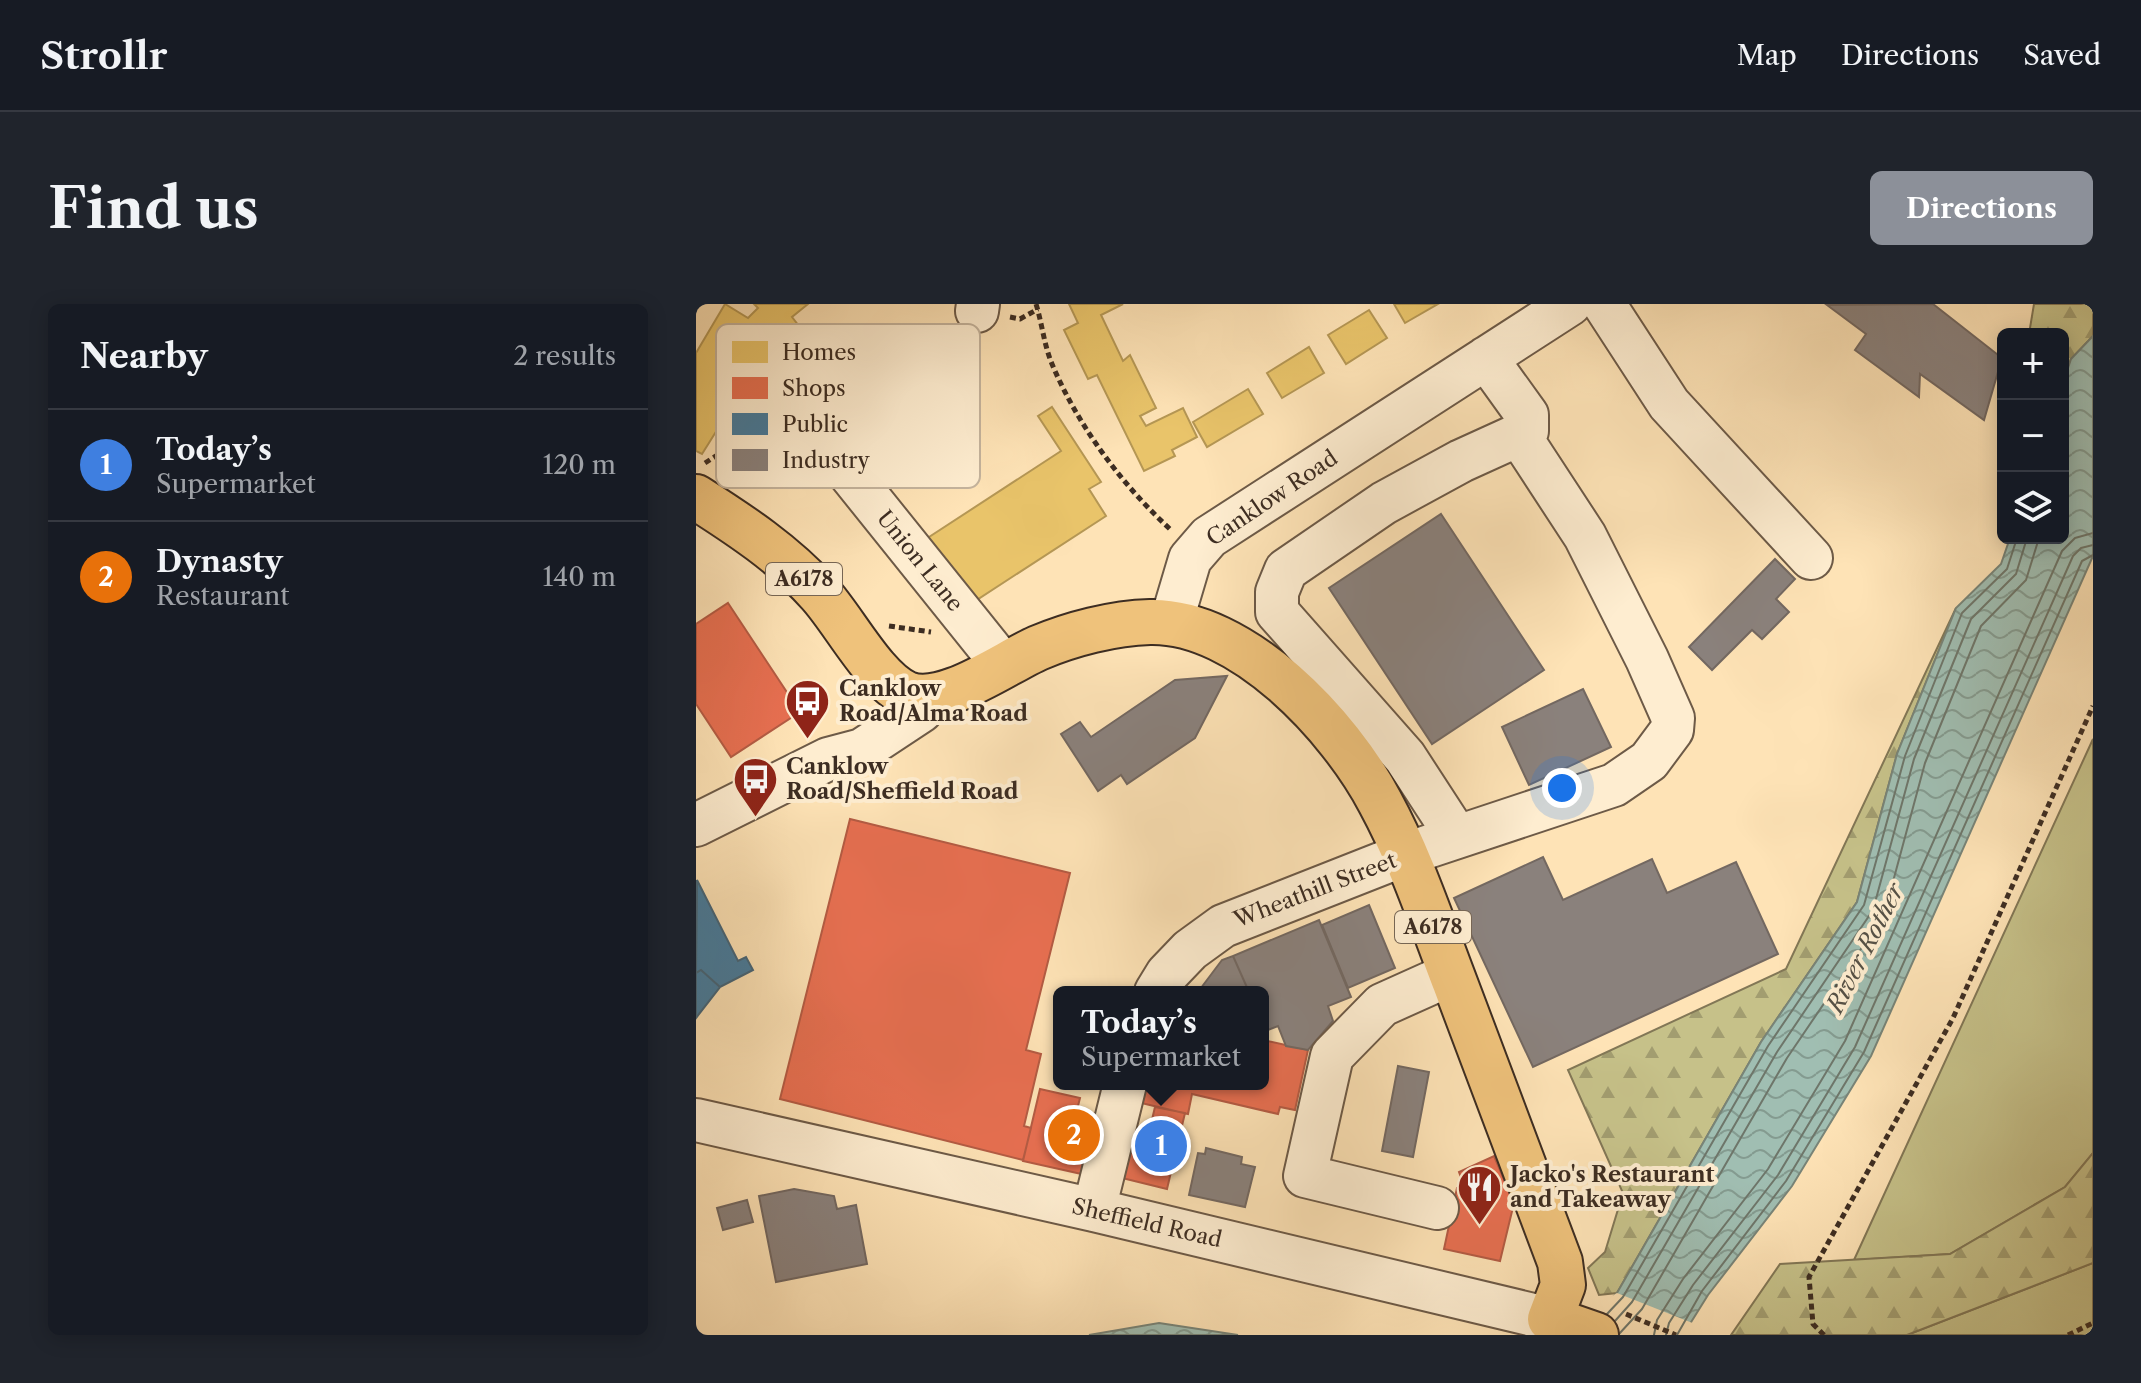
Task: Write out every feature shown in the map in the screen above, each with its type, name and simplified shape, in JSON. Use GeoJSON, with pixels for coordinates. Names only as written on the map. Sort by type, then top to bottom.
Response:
{"type":"FeatureCollection","features":[{"type":"Feature","properties":{"kind":"main road","name":"A6178"},"geometry":{"type":"LineString","coordinates":[[696,497],[779,556],[818,591],[840,619],[909,691],[994,653],[1039,648],[1127,624],[1171,623],[1202,631],[1240,649],[1282,680],[1363,774],[1406,854],[1560,1262],[1563,1285],[1584,1323]]}},
{"type":"Feature","properties":{"kind":"street","name":"Canklow Road"},"geometry":{"type":"LineString","coordinates":[[1171,623],[1182,579],[1196,552],[1238,515],[1570,304]]}},
{"type":"Feature","properties":{"kind":"street"},"geometry":{"type":"LineString","coordinates":[[1604,304],[1669,404],[1811,558]]}},
{"type":"Feature","properties":{"kind":"street"},"geometry":{"type":"LineString","coordinates":[[1457,837],[1405,757],[1277,612],[1277,592],[1286,570],[1384,503],[1527,431],[1527,415],[1486,358]]}},
{"type":"Feature","properties":{"kind":"street","name":"Wheathill Street"},"geometry":{"type":"LineString","coordinates":[[1160,986],[1190,950],[1223,926],[1406,854],[1624,780],[1663,746],[1673,726],[1647,659],[1585,536],[1519,435]]}},
{"type":"Feature","properties":{"kind":"street","name":"Union Lane"},"geometry":{"type":"LineString","coordinates":[[861,488],[994,653]]}},
{"type":"Feature","properties":{"kind":"street"},"geometry":{"type":"LineString","coordinates":[[696,825],[828,759],[872,717],[909,691]]}},
{"type":"Feature","properties":{"kind":"street"},"geometry":{"type":"LineString","coordinates":[[1437,1208],[1305,1176],[1332,1056],[1382,1005],[1451,974]]}},
{"type":"Feature","properties":{"kind":"street"},"geometry":{"type":"LineString","coordinates":[[1094,1210],[1124,1090]]}},
{"type":"Feature","properties":{"kind":"street","name":"Sheffield Road"},"geometry":{"type":"LineString","coordinates":[[696,1120],[1584,1323]]}},
{"type":"Feature","properties":{"kind":"path"},"geometry":{"type":"LineString","coordinates":[[1036,304],[1051,362],[1103,452],[1156,516],[1196,552]]}},
{"type":"Feature","properties":{"kind":"path"},"geometry":{"type":"LineString","coordinates":[[696,469],[716,452]]}},
{"type":"Feature","properties":{"kind":"path"},"geometry":{"type":"LineString","coordinates":[[840,619],[994,653]]}},
{"type":"Feature","properties":{"kind":"path"},"geometry":{"type":"LineString","coordinates":[[1824,1335],[1813,1324],[1809,1277],[1953,1018],[2093,706]]}},
{"type":"Feature","properties":{"kind":"path"},"geometry":{"type":"LineString","coordinates":[[1584,1323],[1676,1335]]}},
{"type":"Feature","properties":{"kind":"path"},"geometry":{"type":"LineString","coordinates":[[2068,1335],[2093,1323]]}},
{"type":"Feature","properties":{"kind":"green space"},"geometry":{"type":"Polygon","coordinates":[[[2034,304],[2093,304],[2093,336],[2069,365],[2069,328],[2030,328],[2034,304]]]}},
{"type":"Feature","properties":{"kind":"green space"},"geometry":{"type":"Polygon","coordinates":[[[1956,608],[1897,754],[1857,902],[1761,1042],[1617,1293],[1599,1295],[1588,1268],[1605,1252],[1623,1193],[1568,1070],[1786,969],[1956,608]]]}},
{"type":"Feature","properties":{"kind":"green space"},"geometry":{"type":"Polygon","coordinates":[[[2093,739],[2093,1153],[2065,1187],[1950,1254],[1854,1260],[2093,739]]]}},
{"type":"Feature","properties":{"kind":"green space"},"geometry":{"type":"Polygon","coordinates":[[[2093,1153],[2093,1263],[1907,1335],[1731,1335],[1780,1264],[1950,1254],[2065,1187],[2093,1153]]]}},
{"type":"Feature","properties":{"kind":"green space"},"geometry":{"type":"Polygon","coordinates":[[[2093,1263],[2093,1335],[1907,1335],[2093,1263]]]}},
{"type":"Feature","properties":{"kind":"water","name":"River Rother"},"geometry":{"type":"Polygon","coordinates":[[[2093,336],[2093,556],[1871,1056],[1792,1186],[1708,1295],[1683,1335],[1576,1335],[1617,1293],[1761,1042],[1857,902],[1897,754],[1956,608],[2001,564],[2008,544],[2069,544],[2071,359],[2093,336]]]}},
{"type":"Feature","properties":{"kind":"water"},"geometry":{"type":"Polygon","coordinates":[[[1159,1323],[1238,1335],[1089,1335],[1159,1323]]]}},
{"type":"Feature","properties":{"kind":"pier"},"geometry":{"type":"Polygon","coordinates":[[[1617,1293],[1695,1324],[1687,1335],[1572,1335],[1601,1303],[1617,1293]]]}},
{"type":"Feature","properties":{"kind":"building: Homes"},"geometry":{"type":"Polygon","coordinates":[[[725,304],[748,318],[758,308],[754,304],[808,304],[792,317],[797,324],[716,324],[716,432],[702,454],[696,451],[696,353],[725,304]]]}},
{"type":"Feature","properties":{"kind":"building: Homes"},"geometry":{"type":"Polygon","coordinates":[[[1069,304],[1123,304],[1101,315],[1123,361],[1130,355],[1156,408],[1140,416],[1146,426],[1183,408],[1197,437],[1172,450],[1175,456],[1144,471],[1097,375],[1088,379],[1064,330],[1078,323],[1069,304]]]}},
{"type":"Feature","properties":{"kind":"building: Homes"},"geometry":{"type":"Polygon","coordinates":[[[1394,304],[1438,304],[1405,323],[1394,304]]]}},
{"type":"Feature","properties":{"kind":"building: Homes"},"geometry":{"type":"Polygon","coordinates":[[[1369,310],[1387,338],[1346,364],[1328,335],[1369,310]]]}},
{"type":"Feature","properties":{"kind":"building: Homes"},"geometry":{"type":"Polygon","coordinates":[[[1309,347],[1324,373],[1282,398],[1267,373],[1309,347]]]}},
{"type":"Feature","properties":{"kind":"building: Homes"},"geometry":{"type":"Polygon","coordinates":[[[1248,389],[1263,414],[1207,447],[1193,422],[1248,389]]]}},
{"type":"Feature","properties":{"kind":"building: Homes"},"geometry":{"type":"Polygon","coordinates":[[[1052,407],[1101,482],[1089,489],[1106,516],[969,605],[926,539],[1061,451],[1038,416],[1052,407]]]}},
{"type":"Feature","properties":{"kind":"building: Shops"},"geometry":{"type":"Polygon","coordinates":[[[728,603],[800,712],[731,757],[696,704],[696,624],[728,603]]]}},
{"type":"Feature","properties":{"kind":"building: Shops"},"geometry":{"type":"Polygon","coordinates":[[[850,819],[1070,873],[1026,1050],[1041,1054],[1024,1126],[1031,1128],[1023,1160],[780,1099],[850,819]]]}},
{"type":"Feature","properties":{"kind":"building: Shops"},"geometry":{"type":"Polygon","coordinates":[[[1269,1041],[1308,1050],[1295,1110],[1280,1107],[1278,1114],[1192,1094],[1188,1114],[1137,1102],[1140,1090],[1269,1090],[1269,1041]]]}},
{"type":"Feature","properties":{"kind":"building: Shops"},"geometry":{"type":"Polygon","coordinates":[[[1040,1089],[1080,1098],[1077,1110],[1100,1115],[1086,1175],[1023,1161],[1040,1089]]]}},
{"type":"Feature","properties":{"kind":"building: Shops"},"geometry":{"type":"Polygon","coordinates":[[[1155,1107],[1185,1113],[1167,1189],[1118,1177],[1125,1144],[1145,1149],[1155,1107]]]}},
{"type":"Feature","properties":{"kind":"building: Shops","name":"Jacko's Restaurant and Takeaway"},"geometry":{"type":"Polygon","coordinates":[[[1494,1156],[1514,1203],[1500,1261],[1444,1249],[1457,1188],[1465,1188],[1459,1172],[1494,1156]]]}},
{"type":"Feature","properties":{"kind":"building: Public"},"geometry":{"type":"Polygon","coordinates":[[[697,880],[738,961],[746,957],[753,970],[720,987],[701,970],[696,973],[697,880]]]}},
{"type":"Feature","properties":{"kind":"building: Public"},"geometry":{"type":"Polygon","coordinates":[[[701,970],[720,987],[696,1018],[696,973],[701,970]]]}},
{"type":"Feature","properties":{"kind":"building: Industry"},"geometry":{"type":"Polygon","coordinates":[[[1933,304],[1997,354],[1997,375],[1984,420],[1920,374],[1919,397],[1855,350],[1866,334],[1827,305],[1933,304]]]}},
{"type":"Feature","properties":{"kind":"building: Industry"},"geometry":{"type":"Polygon","coordinates":[[[1441,514],[1544,670],[1432,744],[1329,588],[1441,514]]]}},
{"type":"Feature","properties":{"kind":"building: Industry"},"geometry":{"type":"Polygon","coordinates":[[[1775,559],[1795,579],[1776,599],[1789,612],[1762,639],[1752,630],[1712,670],[1689,647],[1775,559]]]}},
{"type":"Feature","properties":{"kind":"building: Industry"},"geometry":{"type":"Polygon","coordinates":[[[1227,676],[1195,738],[1127,784],[1121,775],[1098,791],[1061,734],[1080,722],[1091,737],[1175,680],[1227,676]]]}},
{"type":"Feature","properties":{"kind":"building: Industry"},"geometry":{"type":"Polygon","coordinates":[[[1583,689],[1611,747],[1529,785],[1502,727],[1583,689]]]}},
{"type":"Feature","properties":{"kind":"building: Industry"},"geometry":{"type":"Polygon","coordinates":[[[1543,857],[1563,900],[1652,859],[1667,893],[1736,862],[1778,954],[1533,1067],[1454,898],[1543,857]]]}},
{"type":"Feature","properties":{"kind":"building: Industry"},"geometry":{"type":"Polygon","coordinates":[[[1369,905],[1395,968],[1348,988],[1322,925],[1369,905]]]}},
{"type":"Feature","properties":{"kind":"building: Industry"},"geometry":{"type":"Polygon","coordinates":[[[1319,920],[1351,997],[1328,1006],[1333,1021],[1308,1050],[1286,1046],[1278,1026],[1269,1029],[1269,986],[1246,986],[1233,956],[1319,920]]]}},
{"type":"Feature","properties":{"kind":"building: Industry"},"geometry":{"type":"Polygon","coordinates":[[[1233,956],[1246,986],[1202,986],[1222,960],[1233,956]]]}},
{"type":"Feature","properties":{"kind":"building: Industry"},"geometry":{"type":"Polygon","coordinates":[[[1398,1066],[1429,1072],[1413,1157],[1382,1151],[1398,1066]]]}},
{"type":"Feature","properties":{"kind":"building: Industry"},"geometry":{"type":"Polygon","coordinates":[[[1206,1148],[1242,1157],[1241,1164],[1255,1167],[1245,1207],[1189,1195],[1198,1153],[1205,1154],[1206,1148]]]}},
{"type":"Feature","properties":{"kind":"building: Industry"},"geometry":{"type":"Polygon","coordinates":[[[794,1189],[834,1196],[837,1209],[856,1205],[867,1264],[776,1282],[759,1196],[794,1189]]]}},
{"type":"Feature","properties":{"kind":"building: Industry"},"geometry":{"type":"Polygon","coordinates":[[[747,1200],[753,1222],[723,1230],[717,1208],[747,1200]]]}},
{"type":"Feature","properties":{"kind":"place","name":"Canklow Road/Alma Road"},"geometry":{"type":"Point","coordinates":[808,740]}},
{"type":"Feature","properties":{"kind":"place","name":"Canklow Road/Sheffield Road"},"geometry":{"type":"Point","coordinates":[755,818]}},
{"type":"Feature","properties":{"kind":"place","name":"Dynasty"},"geometry":{"type":"Point","coordinates":[1074,1135]}},
{"type":"Feature","properties":{"kind":"place","name":"Today’s"},"geometry":{"type":"Point","coordinates":[1161,1146]}},
{"type":"Feature","properties":{"kind":"place","name":"Jacko's Restaurant and Takeaway"},"geometry":{"type":"Point","coordinates":[1479,1226]}}]}
